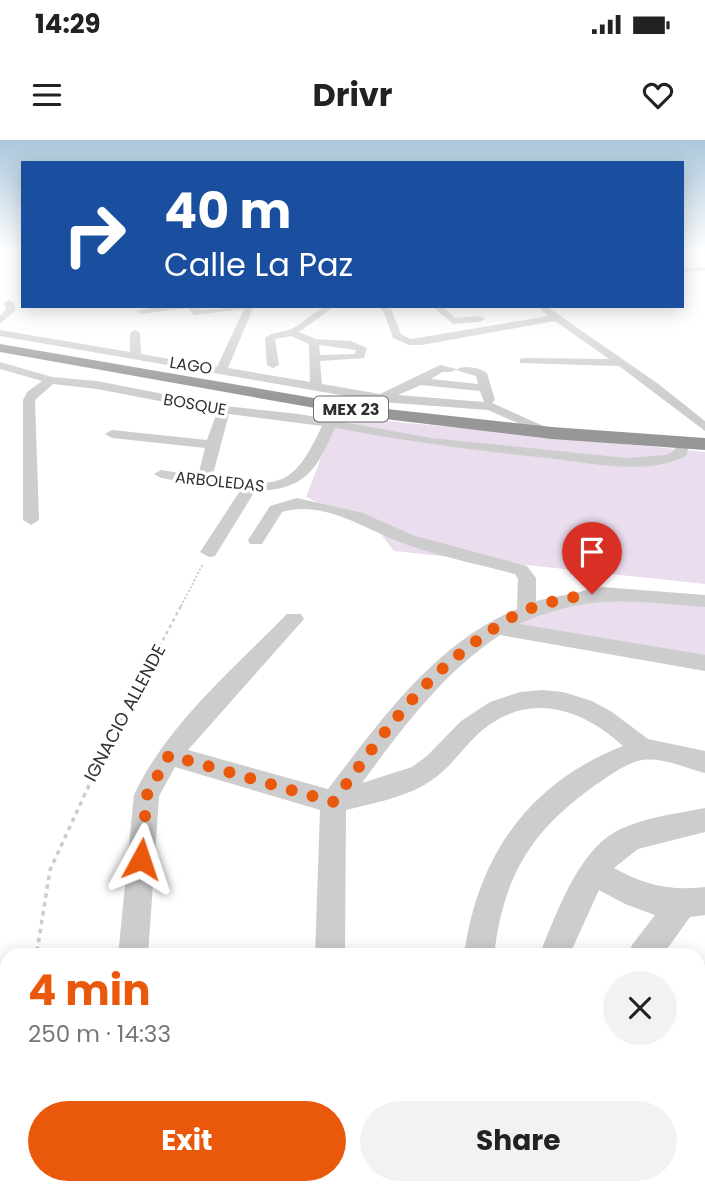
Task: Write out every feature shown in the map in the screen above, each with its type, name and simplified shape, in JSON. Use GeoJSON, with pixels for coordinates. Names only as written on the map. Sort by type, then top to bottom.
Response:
{"type":"FeatureCollection","features":[{"type":"Feature","properties":{"kind":"highway","name":"MEX 23"},"geometry":{"type":"LineString","coordinates":[[0,348],[351,409],[552,433],[705,444]]}},
{"type":"Feature","properties":{"kind":"street"},"geometry":{"type":"LineString","coordinates":[[0,321],[11,310],[9,303]]}},
{"type":"Feature","properties":{"kind":"street"},"geometry":{"type":"LineString","coordinates":[[141,311],[191,308]]}},
{"type":"Feature","properties":{"kind":"street"},"geometry":{"type":"LineString","coordinates":[[222,369],[249,308]]}},
{"type":"Feature","properties":{"kind":"street"},"geometry":{"type":"LineString","coordinates":[[273,365],[270,338],[292,333],[328,308]]}},
{"type":"Feature","properties":{"kind":"street"},"geometry":{"type":"LineString","coordinates":[[383,308],[388,312],[397,336],[409,342],[422,342],[479,330],[548,312]]}},
{"type":"Feature","properties":{"kind":"street"},"geometry":{"type":"LineString","coordinates":[[438,308],[448,319],[458,322],[548,312],[622,363],[705,427]]}},
{"type":"Feature","properties":{"kind":"street"},"geometry":{"type":"LineString","coordinates":[[506,337],[571,328]]}},
{"type":"Feature","properties":{"kind":"street","name":"LAGO"},"geometry":{"type":"LineString","coordinates":[[0,333],[381,398],[490,406],[552,433]]}},
{"type":"Feature","properties":{"kind":"street"},"geometry":{"type":"LineString","coordinates":[[135,333],[136,356]]}},
{"type":"Feature","properties":{"kind":"street"},"geometry":{"type":"LineString","coordinates":[[292,333],[314,342],[351,344],[362,348],[360,356],[356,357],[317,358]]}},
{"type":"Feature","properties":{"kind":"street"},"geometry":{"type":"LineString","coordinates":[[314,342],[317,358],[316,385]]}},
{"type":"Feature","properties":{"kind":"street"},"geometry":{"type":"LineString","coordinates":[[524,361],[622,363]]}},
{"type":"Feature","properties":{"kind":"street","name":"BOSQUE"},"geometry":{"type":"LineString","coordinates":[[0,365],[51,380],[97,385],[225,410],[330,424],[431,442],[627,462],[668,459],[681,453],[683,442]]}},
{"type":"Feature","properties":{"kind":"street"},"geometry":{"type":"LineString","coordinates":[[351,409],[420,381],[440,368],[481,373],[490,406]]}},
{"type":"Feature","properties":{"kind":"street"},"geometry":{"type":"LineString","coordinates":[[31,520],[29,400],[31,395],[51,380]]}},
{"type":"Feature","properties":{"kind":"street"},"geometry":{"type":"LineString","coordinates":[[420,381],[485,388]]}},
{"type":"Feature","properties":{"kind":"street"},"geometry":{"type":"LineString","coordinates":[[204,480],[219,421],[225,410]]}},
{"type":"Feature","properties":{"kind":"street"},"geometry":{"type":"LineString","coordinates":[[391,436],[422,426],[425,419]]}},
{"type":"Feature","properties":{"kind":"street","name":"ARBOLEDAS"},"geometry":{"type":"LineString","coordinates":[[161,474],[266,488],[288,483],[300,475],[314,456],[330,424]]}},
{"type":"Feature","properties":{"kind":"street"},"geometry":{"type":"LineString","coordinates":[[112,434],[213,444]]}},
{"type":"Feature","properties":{"kind":"street"},"geometry":{"type":"LineString","coordinates":[[209,552],[251,486]]}},
{"type":"Feature","properties":{"kind":"street"},"geometry":{"type":"LineString","coordinates":[[256,540],[276,509],[286,504],[297,503],[357,516],[406,539],[521,570],[527,578],[527,609]]}},
{"type":"Feature","properties":{"kind":"street"},"geometry":{"type":"LineString","coordinates":[[330,948],[333,802],[411,698],[450,660],[496,627],[527,609],[553,601],[592,594],[705,601]]}},
{"type":"Feature","properties":{"kind":"street"},"geometry":{"type":"LineString","coordinates":[[134,948],[147,795],[169,755],[294,619]]}},
{"type":"Feature","properties":{"kind":"street"},"geometry":{"type":"LineString","coordinates":[[496,627],[705,663]]}},
{"type":"Feature","properties":{"kind":"street"},"geometry":{"type":"LineString","coordinates":[[169,755],[333,802],[406,780],[428,770],[452,743],[499,707],[525,699],[551,697],[575,704],[623,730],[643,749],[705,762]]}},
{"type":"Feature","properties":{"kind":"street"},"geometry":{"type":"LineString","coordinates":[[480,948],[489,898],[505,860],[523,831],[575,785],[607,765],[643,749]]}},
{"type":"Feature","properties":{"kind":"street"},"geometry":{"type":"LineString","coordinates":[[558,948],[595,872],[609,852],[625,841],[705,820]]}},
{"type":"Feature","properties":{"kind":"street"},"geometry":{"type":"LineString","coordinates":[[595,872],[650,902],[693,903]]}},
{"type":"Feature","properties":{"kind":"street"},"geometry":{"type":"LineString","coordinates":[[651,948],[693,903]]}},
{"type":"Feature","properties":{"kind":"path","name":"IGNACIO ALLENDE"},"geometry":{"type":"LineString","coordinates":[[37,948],[50,870],[90,779],[209,552]]}},
{"type":"Feature","properties":{"kind":"shaded area"},"geometry":{"type":"Polygon","coordinates":[[[337,416],[705,452],[705,584],[394,551],[381,534],[306,497],[337,416]]]}},
{"type":"Feature","properties":{"kind":"shaded area"},"geometry":{"type":"Polygon","coordinates":[[[592,595],[705,601],[705,668],[506,622],[592,595]]]}},
{"type":"Feature","properties":{"kind":"route"},"geometry":{"type":"LineString","coordinates":[[141,859],[147,795],[169,755],[333,802],[411,698],[450,660],[496,627],[527,609],[592,594]]}}]}
